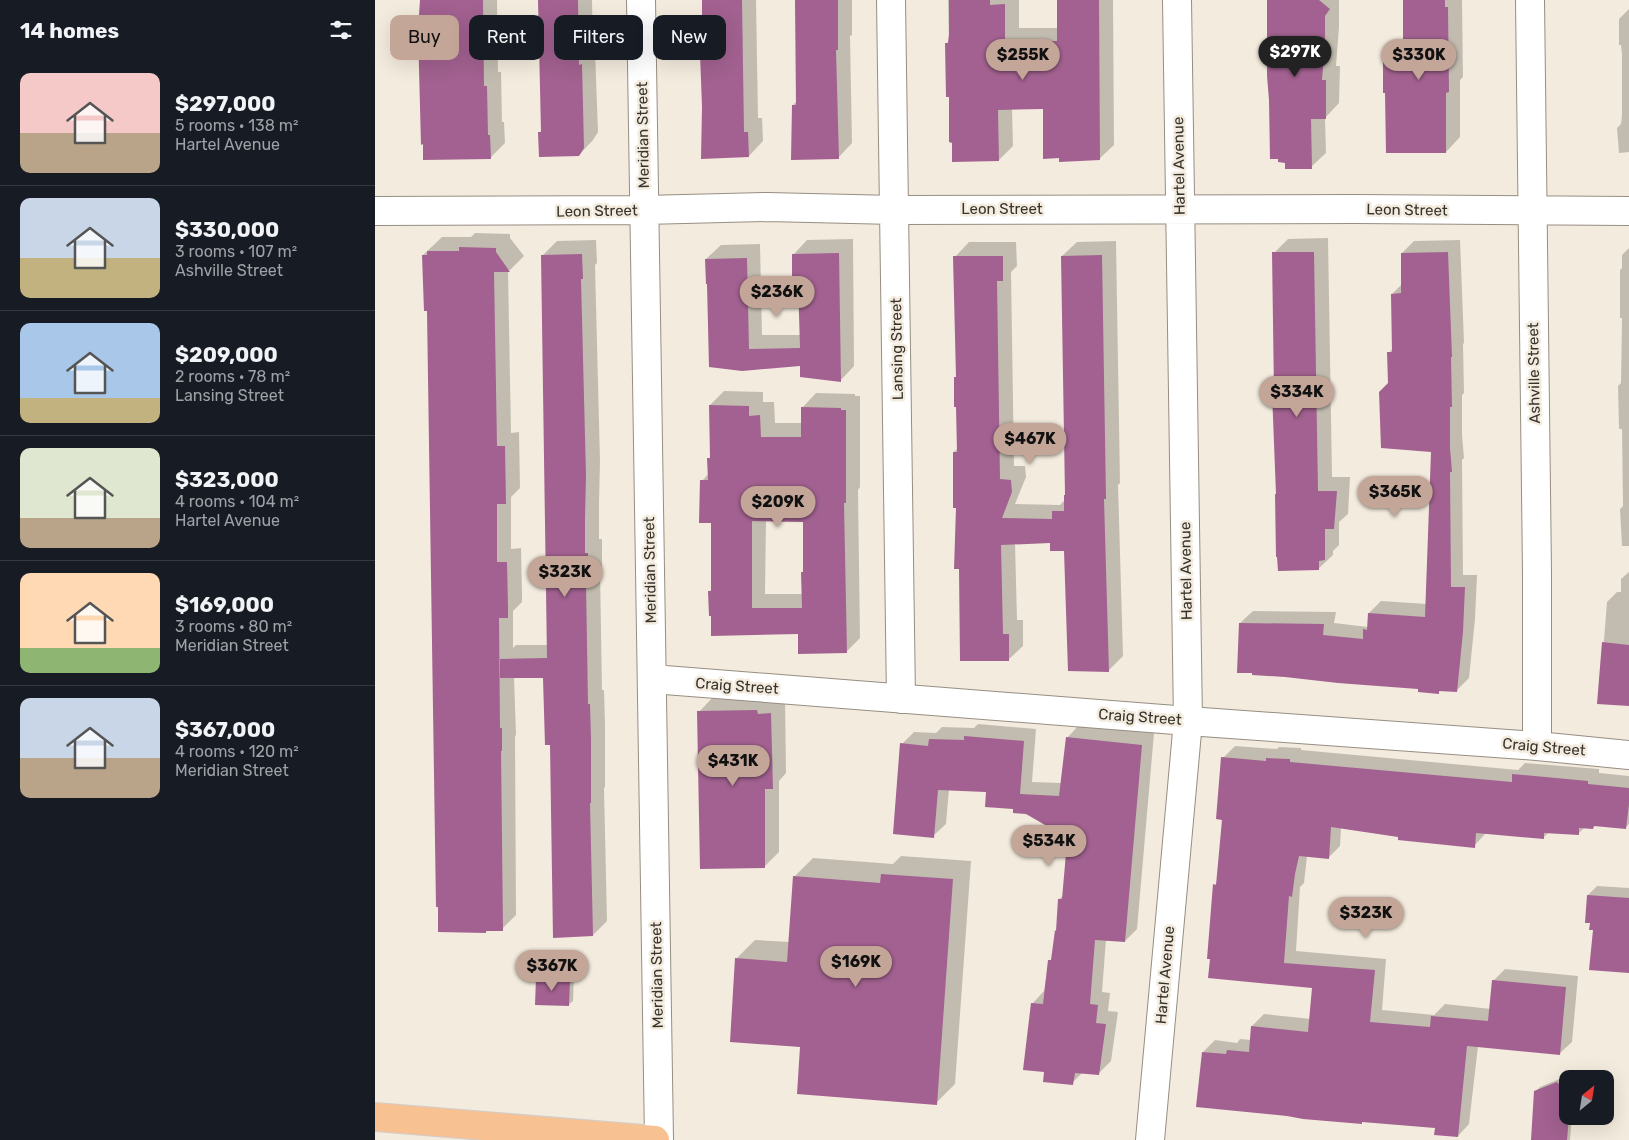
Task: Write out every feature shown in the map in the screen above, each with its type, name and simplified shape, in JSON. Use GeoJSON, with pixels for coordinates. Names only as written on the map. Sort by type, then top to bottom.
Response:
{"type":"FeatureCollection","features":[{"type":"Feature","properties":{"kind":"main road"},"geometry":{"type":"LineString","coordinates":[[375,1117],[655,1140]]}},
{"type":"Feature","properties":{"kind":"street","name":"Meridian Street"},"geometry":{"type":"LineString","coordinates":[[641,0],[659,1140]]}},
{"type":"Feature","properties":{"kind":"street","name":"Lansing Street"},"geometry":{"type":"LineString","coordinates":[[891,0],[901,699]]}},
{"type":"Feature","properties":{"kind":"street","name":"Hartel Avenue"},"geometry":{"type":"LineString","coordinates":[[1150,1140],[1188,721],[1177,0]]}},
{"type":"Feature","properties":{"kind":"street","name":"Ashville Street"},"geometry":{"type":"LineString","coordinates":[[1530,0],[1537,573],[1537,746]]}},
{"type":"Feature","properties":{"kind":"street","name":"Leon Street"},"geometry":{"type":"LineString","coordinates":[[375,211],[644,210],[767,207],[895,210],[1629,211]]}},
{"type":"Feature","properties":{"kind":"street","name":"Craig Street"},"geometry":{"type":"LineString","coordinates":[[652,679],[1629,754]]}},
{"type":"Feature","properties":{"kind":"building"},"geometry":{"type":"Polygon","coordinates":[[[420,0],[483,0],[483,15],[469,15],[469,60],[484,60],[484,86],[487,86],[488,135],[490,135],[491,159],[423,160],[419,60],[459,60],[459,15],[419,15],[420,0]]]}},
{"type":"Feature","properties":{"kind":"building"},"geometry":{"type":"Polygon","coordinates":[[[538,0],[578,0],[578,15],[554,15],[554,60],[579,60],[579,65],[582,64],[584,148],[579,156],[539,157],[538,132],[541,132],[539,60],[544,60],[544,15],[538,15],[538,0]]]}},
{"type":"Feature","properties":{"kind":"building"},"geometry":{"type":"Polygon","coordinates":[[[702,0],[742,0],[744,132],[748,132],[749,157],[701,159],[700,60],[726,60],[726,15],[702,15],[702,0]]]}},
{"type":"Feature","properties":{"kind":"building"},"geometry":{"type":"Polygon","coordinates":[[[795,0],[838,0],[838,50],[836,50],[839,159],[791,160],[792,105],[796,105],[795,0]]]}},
{"type":"Feature","properties":{"kind":"building"},"geometry":{"type":"Polygon","coordinates":[[[949,0],[990,0],[990,5],[1005,4],[1005,41],[1057,41],[1057,0],[1099,0],[1100,160],[1059,162],[1059,158],[1043,159],[1043,109],[998,110],[999,161],[952,162],[952,143],[949,142],[949,97],[946,97],[945,43],[948,43],[949,34],[949,0]]]}},
{"type":"Feature","properties":{"kind":"building"},"geometry":{"type":"Polygon","coordinates":[[[1267,0],[1319,0],[1330,9],[1325,16],[1322,80],[1326,80],[1326,119],[1311,119],[1312,169],[1285,169],[1285,163],[1278,162],[1278,159],[1270,159],[1267,0]]]}},
{"type":"Feature","properties":{"kind":"building"},"geometry":{"type":"Polygon","coordinates":[[[1403,0],[1445,0],[1445,7],[1448,7],[1449,92],[1446,93],[1446,153],[1386,153],[1383,54],[1403,54],[1403,0]]]}},
{"type":"Feature","properties":{"kind":"building"},"geometry":{"type":"Polygon","coordinates":[[[459,247],[496,248],[496,252],[510,272],[494,272],[497,446],[505,446],[506,504],[497,504],[497,562],[507,562],[508,608],[508,618],[499,618],[500,728],[502,728],[503,931],[486,931],[486,933],[438,932],[438,907],[436,907],[427,311],[424,311],[422,255],[427,255],[427,251],[459,251],[459,247]]]}},
{"type":"Feature","properties":{"kind":"building"},"geometry":{"type":"Polygon","coordinates":[[[1272,252],[1314,252],[1318,491],[1337,491],[1334,529],[1325,529],[1325,560],[1319,561],[1319,570],[1278,571],[1276,557],[1276,494],[1272,392],[1274,392],[1272,252]]]}},
{"type":"Feature","properties":{"kind":"building"},"geometry":{"type":"Polygon","coordinates":[[[1448,252],[1452,357],[1452,407],[1450,407],[1452,472],[1450,472],[1451,587],[1465,587],[1457,692],[1439,691],[1439,694],[1418,692],[1418,689],[1237,673],[1239,623],[1324,624],[1323,635],[1363,639],[1363,629],[1367,630],[1368,613],[1425,617],[1431,452],[1381,448],[1379,392],[1388,383],[1387,352],[1392,352],[1391,294],[1401,293],[1401,253],[1448,252]]]}},
{"type":"Feature","properties":{"kind":"building"},"geometry":{"type":"Polygon","coordinates":[[[839,253],[841,382],[800,377],[800,366],[742,371],[709,367],[705,259],[747,258],[749,349],[800,348],[798,280],[792,280],[792,254],[839,253]]]}},
{"type":"Feature","properties":{"kind":"building"},"geometry":{"type":"Polygon","coordinates":[[[582,254],[586,476],[585,553],[588,553],[588,583],[586,583],[588,704],[590,704],[591,739],[590,803],[593,936],[553,938],[550,745],[545,745],[543,678],[500,678],[500,659],[547,658],[541,255],[582,254]]]}},
{"type":"Feature","properties":{"kind":"building"},"geometry":{"type":"Polygon","coordinates":[[[1102,255],[1106,499],[1104,499],[1109,672],[1068,671],[1064,551],[1050,551],[1050,543],[1001,545],[1003,634],[1009,634],[1009,661],[960,661],[959,569],[954,569],[956,508],[953,508],[953,452],[957,452],[956,407],[954,407],[954,377],[956,377],[953,256],[1003,256],[1003,281],[997,281],[1000,479],[1011,480],[1012,492],[1002,518],[1052,519],[1052,511],[1064,511],[1065,495],[1061,256],[1102,255]]]}},
{"type":"Feature","properties":{"kind":"building"},"geometry":{"type":"Polygon","coordinates":[[[709,405],[749,406],[749,416],[760,415],[761,437],[801,437],[801,407],[841,408],[841,410],[846,410],[846,503],[844,503],[847,653],[798,654],[798,634],[711,636],[708,591],[711,591],[711,523],[699,523],[700,480],[708,480],[707,458],[710,458],[709,405]],[[752,521],[752,608],[802,608],[803,522],[752,521]]]}},
{"type":"Feature","properties":{"kind":"building"},"geometry":{"type":"Polygon","coordinates":[[[1602,642],[1629,645],[1629,706],[1597,704],[1602,642]]]}},
{"type":"Feature","properties":{"kind":"building"},"geometry":{"type":"Polygon","coordinates":[[[757,710],[758,714],[771,713],[773,789],[765,789],[765,868],[700,869],[697,711],[757,710]]]}},
{"type":"Feature","properties":{"kind":"building"},"geometry":{"type":"Polygon","coordinates":[[[964,736],[1024,741],[1020,794],[1059,796],[1066,737],[1142,745],[1125,942],[1095,940],[1090,1004],[1098,1005],[1096,1023],[1106,1024],[1099,1075],[1075,1073],[1073,1085],[1043,1082],[1044,1072],[1023,1070],[1031,1003],[1043,1004],[1048,960],[1051,960],[1056,931],[1058,899],[1062,899],[1068,830],[1052,829],[1026,814],[1013,813],[1013,809],[985,807],[986,792],[938,790],[934,838],[893,834],[900,743],[928,746],[929,739],[964,740],[964,736]]]}},
{"type":"Feature","properties":{"kind":"building"},"geometry":{"type":"Polygon","coordinates":[[[1221,757],[1266,761],[1266,758],[1290,759],[1290,762],[1512,782],[1512,774],[1588,781],[1588,784],[1629,788],[1626,829],[1594,826],[1593,829],[1579,828],[1579,835],[1544,833],[1544,839],[1476,833],[1475,848],[1398,840],[1398,837],[1331,827],[1329,859],[1299,856],[1292,897],[1289,896],[1284,963],[1375,970],[1370,1022],[1430,1027],[1431,1016],[1488,1021],[1492,980],[1566,987],[1560,1055],[1467,1046],[1458,1137],[1434,1135],[1435,1128],[1303,1119],[1196,1107],[1202,1052],[1226,1054],[1227,1050],[1249,1052],[1251,1026],[1308,1032],[1312,988],[1208,978],[1210,959],[1207,959],[1213,884],[1216,885],[1222,820],[1216,819],[1221,757]]]}},
{"type":"Feature","properties":{"kind":"building"},"geometry":{"type":"Polygon","coordinates":[[[881,874],[953,879],[937,1105],[797,1094],[800,1047],[730,1042],[735,958],[787,962],[793,876],[880,883],[881,874]]]}},
{"type":"Feature","properties":{"kind":"building"},"geometry":{"type":"Polygon","coordinates":[[[1587,895],[1629,898],[1629,973],[1589,970],[1593,930],[1589,930],[1590,923],[1585,923],[1587,895]]]}},
{"type":"Feature","properties":{"kind":"building"},"geometry":{"type":"Polygon","coordinates":[[[536,978],[570,980],[569,1006],[535,1005],[536,978]]]}},
{"type":"Feature","properties":{"kind":"building"},"geometry":{"type":"Polygon","coordinates":[[[1557,1082],[1559,1084],[1559,1125],[1568,1125],[1567,1140],[1531,1140],[1534,1091],[1557,1082]]]}}]}
